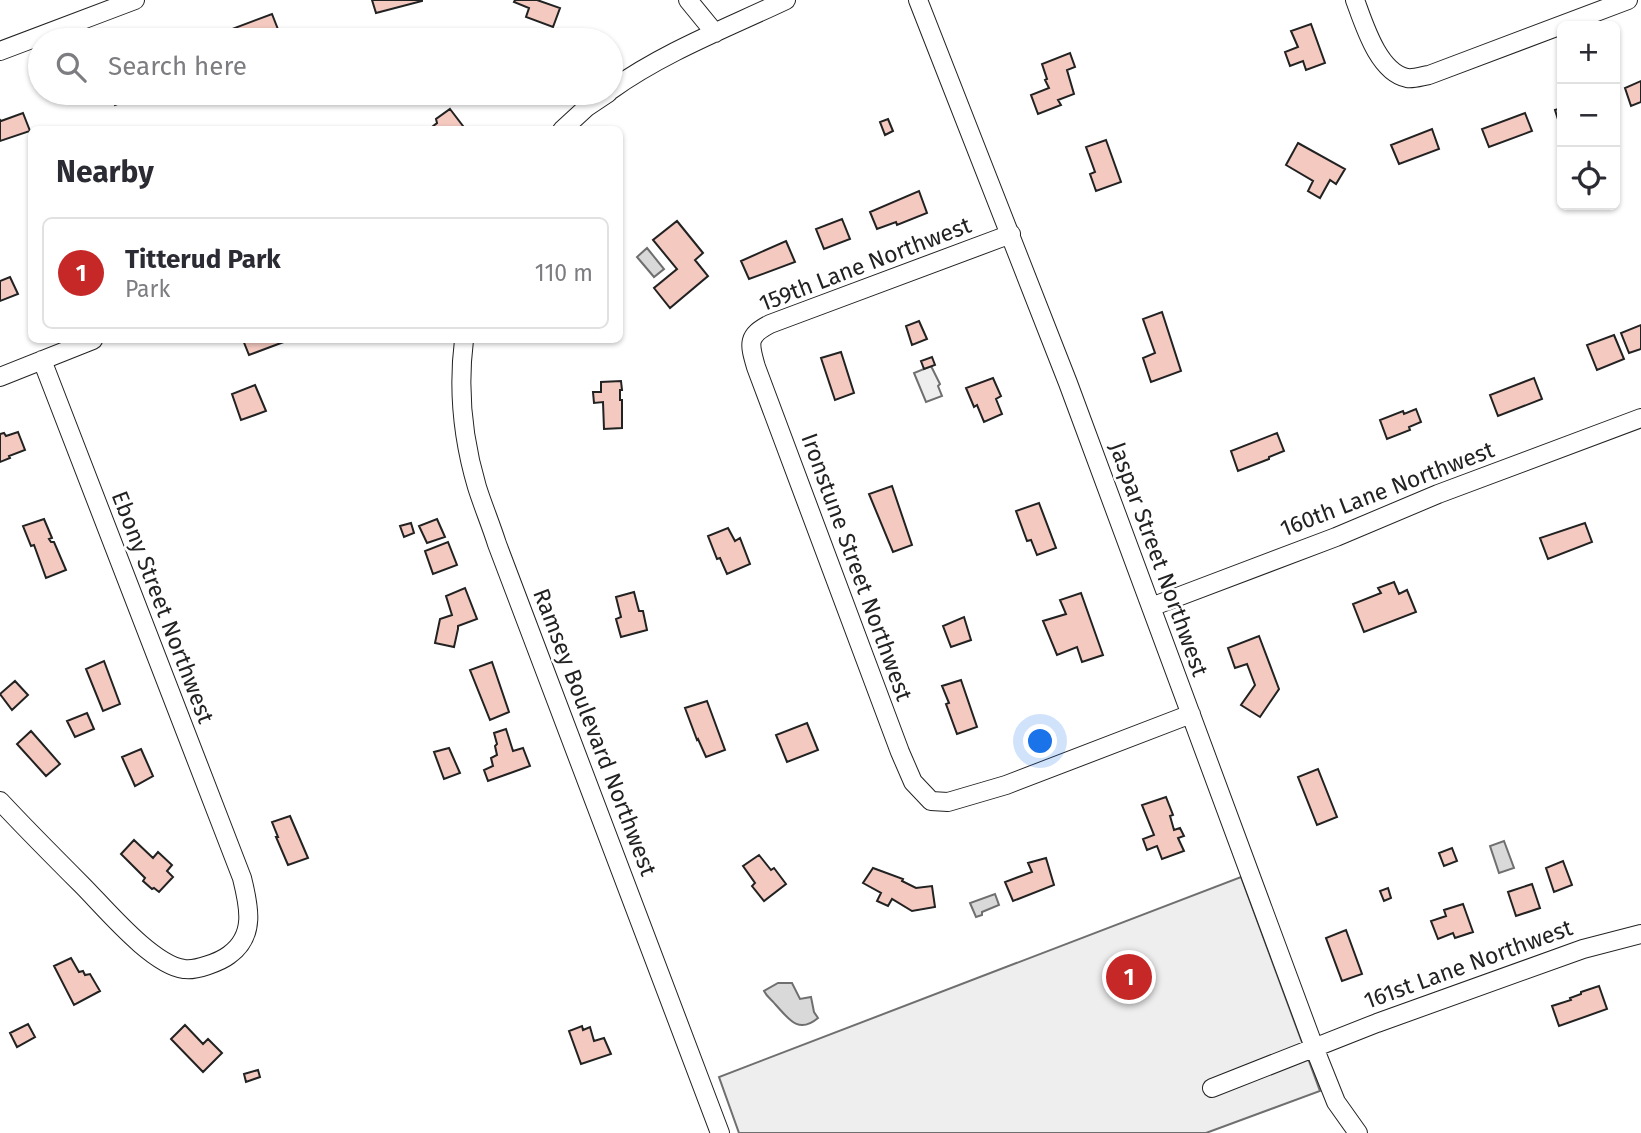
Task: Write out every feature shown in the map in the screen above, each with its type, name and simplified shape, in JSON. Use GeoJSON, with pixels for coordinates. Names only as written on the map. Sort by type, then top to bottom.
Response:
{"type":"FeatureCollection","features":[{"type":"Feature","properties":{"kind":"street"},"geometry":{"type":"LineString","coordinates":[[61,28],[135,0]]}},
{"type":"Feature","properties":{"kind":"street"},"geometry":{"type":"LineString","coordinates":[[688,0],[715,33]]}},
{"type":"Feature","properties":{"kind":"street"},"geometry":{"type":"LineString","coordinates":[[623,83],[662,59],[786,0]]}},
{"type":"Feature","properties":{"kind":"street","name":"Jaspar Street Northwest"},"geometry":{"type":"LineString","coordinates":[[918,0],[1151,607],[1314,1048],[1336,1102],[1358,1133]]}},
{"type":"Feature","properties":{"kind":"street"},"geometry":{"type":"LineString","coordinates":[[1355,0],[1369,38],[1384,61],[1394,73],[1409,79],[1429,75],[1628,0]]}},
{"type":"Feature","properties":{"kind":"street"},"geometry":{"type":"LineString","coordinates":[[0,51],[28,40]]}},
{"type":"Feature","properties":{"kind":"street"},"geometry":{"type":"LineString","coordinates":[[566,126],[590,105]]}},
{"type":"Feature","properties":{"kind":"street","name":"159th Lane Northwest"},"geometry":{"type":"LineString","coordinates":[[751,351],[756,331],[770,324],[1010,234]]}},
{"type":"Feature","properties":{"kind":"street"},"geometry":{"type":"LineString","coordinates":[[0,377],[85,343]]}},
{"type":"Feature","properties":{"kind":"street","name":"Ramsey Boulevard Northwest"},"geometry":{"type":"LineString","coordinates":[[464,343],[461,375],[463,414],[477,485],[720,1133]]}},
{"type":"Feature","properties":{"kind":"street","name":"Ironstune Street Northwest"},"geometry":{"type":"LineString","coordinates":[[751,351],[900,752],[912,782],[931,801],[948,803],[1006,785],[1191,714]]}},
{"type":"Feature","properties":{"kind":"street","name":"Ebony Street Northwest"},"geometry":{"type":"LineString","coordinates":[[0,801],[145,947],[164,962],[184,969],[202,967],[228,957],[244,942],[249,922],[247,898],[239,872],[42,360]]}},
{"type":"Feature","properties":{"kind":"street","name":"160th Lane Northwest"},"geometry":{"type":"LineString","coordinates":[[1151,607],[1336,537],[1438,494],[1641,418]]}},
{"type":"Feature","properties":{"kind":"street","name":"161st Lane Northwest"},"geometry":{"type":"LineString","coordinates":[[1212,1088],[1377,1023],[1583,948],[1641,934]]}},
{"type":"Feature","properties":{"kind":"shaded area"},"geometry":{"type":"Polygon","coordinates":[[[647,248],[664,269],[654,277],[637,257],[647,248]]]}},
{"type":"Feature","properties":{"kind":"shaded area"},"geometry":{"type":"Polygon","coordinates":[[[931,366],[940,384],[938,386],[942,396],[926,402],[914,373],[931,366]]]}},
{"type":"Feature","properties":{"kind":"shaded area"},"geometry":{"type":"Polygon","coordinates":[[[1504,841],[1514,868],[1499,873],[1490,846],[1504,841]]]}},
{"type":"Feature","properties":{"kind":"shaded area"},"geometry":{"type":"Polygon","coordinates":[[[1241,877],[1320,1091],[1206,1133],[739,1133],[719,1077],[1241,877]]]}},
{"type":"Feature","properties":{"kind":"shaded area"},"geometry":{"type":"Polygon","coordinates":[[[995,894],[999,905],[976,917],[970,903],[995,894]]]}},
{"type":"Feature","properties":{"kind":"shaded area"},"geometry":{"type":"Polygon","coordinates":[[[778,983],[792,983],[800,999],[811,997],[818,1018],[805,1025],[799,1025],[789,1019],[764,991],[778,983]]]}},
{"type":"Feature","properties":{"kind":"building"},"geometry":{"type":"Polygon","coordinates":[[[372,0],[422,0],[422,1],[376,13],[372,0]]]}},
{"type":"Feature","properties":{"kind":"building"},"geometry":{"type":"Polygon","coordinates":[[[537,0],[560,8],[553,27],[526,17],[529,8],[514,2],[537,0]]]}},
{"type":"Feature","properties":{"kind":"building"},"geometry":{"type":"Polygon","coordinates":[[[272,14],[277,28],[235,28],[272,14]]]}},
{"type":"Feature","properties":{"kind":"building"},"geometry":{"type":"Polygon","coordinates":[[[1311,24],[1325,63],[1306,70],[1303,61],[1290,66],[1285,52],[1298,47],[1291,31],[1311,24]]]}},
{"type":"Feature","properties":{"kind":"building"},"geometry":{"type":"Polygon","coordinates":[[[1070,53],[1075,67],[1067,70],[1074,94],[1058,100],[1061,105],[1038,114],[1031,95],[1049,88],[1042,64],[1070,53]]]}},
{"type":"Feature","properties":{"kind":"building"},"geometry":{"type":"Polygon","coordinates":[[[1641,81],[1641,102],[1631,106],[1625,88],[1641,81]]]}},
{"type":"Feature","properties":{"kind":"building"},"geometry":{"type":"Polygon","coordinates":[[[450,109],[463,126],[433,126],[437,123],[436,119],[450,109]]]}},
{"type":"Feature","properties":{"kind":"building"},"geometry":{"type":"Polygon","coordinates":[[[23,113],[28,132],[0,141],[1,121],[23,113]]]}},
{"type":"Feature","properties":{"kind":"building"},"geometry":{"type":"Polygon","coordinates":[[[1525,113],[1532,131],[1489,147],[1482,129],[1525,113]]]}},
{"type":"Feature","properties":{"kind":"building"},"geometry":{"type":"Polygon","coordinates":[[[888,119],[893,131],[885,135],[880,122],[888,119]]]}},
{"type":"Feature","properties":{"kind":"building"},"geometry":{"type":"Polygon","coordinates":[[[1432,129],[1439,149],[1399,164],[1391,145],[1432,129]]]}},
{"type":"Feature","properties":{"kind":"building"},"geometry":{"type":"Polygon","coordinates":[[[1106,140],[1121,182],[1096,191],[1090,174],[1095,172],[1086,147],[1106,140]]]}},
{"type":"Feature","properties":{"kind":"building"},"geometry":{"type":"Polygon","coordinates":[[[1298,143],[1345,169],[1336,184],[1330,180],[1320,198],[1308,191],[1313,181],[1286,165],[1298,143]]]}},
{"type":"Feature","properties":{"kind":"building"},"geometry":{"type":"Polygon","coordinates":[[[919,191],[927,213],[897,225],[896,222],[877,229],[870,212],[919,191]]]}},
{"type":"Feature","properties":{"kind":"building"},"geometry":{"type":"Polygon","coordinates":[[[842,219],[850,239],[824,249],[816,229],[842,219]]]}},
{"type":"Feature","properties":{"kind":"building"},"geometry":{"type":"Polygon","coordinates":[[[677,221],[703,253],[695,260],[708,276],[670,308],[654,288],[677,269],[653,240],[677,221]]]}},
{"type":"Feature","properties":{"kind":"building"},"geometry":{"type":"Polygon","coordinates":[[[786,241],[795,262],[749,279],[741,261],[786,241]]]}},
{"type":"Feature","properties":{"kind":"building"},"geometry":{"type":"Polygon","coordinates":[[[10,277],[18,294],[0,301],[0,281],[10,277]]]}},
{"type":"Feature","properties":{"kind":"building"},"geometry":{"type":"Polygon","coordinates":[[[1162,312],[1181,371],[1151,382],[1143,358],[1155,353],[1143,319],[1162,312]]]}},
{"type":"Feature","properties":{"kind":"building"},"geometry":{"type":"Polygon","coordinates":[[[919,321],[927,339],[912,345],[906,326],[919,321]]]}},
{"type":"Feature","properties":{"kind":"building"},"geometry":{"type":"Polygon","coordinates":[[[1641,325],[1641,349],[1629,353],[1621,333],[1641,325]]]}},
{"type":"Feature","properties":{"kind":"building"},"geometry":{"type":"Polygon","coordinates":[[[1614,335],[1624,359],[1597,370],[1587,345],[1614,335]]]}},
{"type":"Feature","properties":{"kind":"building"},"geometry":{"type":"Polygon","coordinates":[[[244,343],[281,343],[249,355],[244,343]]]}},
{"type":"Feature","properties":{"kind":"building"},"geometry":{"type":"Polygon","coordinates":[[[841,352],[854,393],[835,400],[821,358],[841,352]]]}},
{"type":"Feature","properties":{"kind":"building"},"geometry":{"type":"Polygon","coordinates":[[[932,357],[935,365],[924,369],[921,361],[932,357]]]}},
{"type":"Feature","properties":{"kind":"building"},"geometry":{"type":"Polygon","coordinates":[[[993,378],[1001,396],[996,399],[1002,414],[984,422],[966,388],[993,378]]]}},
{"type":"Feature","properties":{"kind":"building"},"geometry":{"type":"Polygon","coordinates":[[[1534,378],[1542,399],[1498,416],[1490,395],[1534,378]]]}},
{"type":"Feature","properties":{"kind":"building"},"geometry":{"type":"Polygon","coordinates":[[[621,381],[622,428],[604,429],[603,402],[594,403],[593,392],[601,392],[601,382],[621,381]]]}},
{"type":"Feature","properties":{"kind":"building"},"geometry":{"type":"Polygon","coordinates":[[[255,385],[266,411],[241,420],[232,394],[255,385]]]}},
{"type":"Feature","properties":{"kind":"building"},"geometry":{"type":"Polygon","coordinates":[[[1416,409],[1421,422],[1409,427],[1410,430],[1387,439],[1380,420],[1416,409]]]}},
{"type":"Feature","properties":{"kind":"building"},"geometry":{"type":"Polygon","coordinates":[[[18,432],[25,450],[0,462],[0,434],[4,433],[6,436],[18,432]]]}},
{"type":"Feature","properties":{"kind":"building"},"geometry":{"type":"Polygon","coordinates":[[[1277,433],[1284,451],[1238,471],[1231,451],[1277,433]]]}},
{"type":"Feature","properties":{"kind":"building"},"geometry":{"type":"Polygon","coordinates":[[[892,486],[912,545],[893,552],[869,494],[892,486]]]}},
{"type":"Feature","properties":{"kind":"building"},"geometry":{"type":"Polygon","coordinates":[[[1039,503],[1056,548],[1037,555],[1031,540],[1027,541],[1016,511],[1039,503]]]}},
{"type":"Feature","properties":{"kind":"building"},"geometry":{"type":"Polygon","coordinates":[[[44,519],[52,538],[49,539],[54,542],[66,570],[46,578],[34,545],[31,546],[23,526],[44,519]]]}},
{"type":"Feature","properties":{"kind":"building"},"geometry":{"type":"Polygon","coordinates":[[[437,519],[445,537],[427,543],[419,526],[437,519]]]}},
{"type":"Feature","properties":{"kind":"building"},"geometry":{"type":"Polygon","coordinates":[[[411,523],[414,533],[404,537],[400,526],[411,523]]]}},
{"type":"Feature","properties":{"kind":"building"},"geometry":{"type":"Polygon","coordinates":[[[1585,523],[1592,542],[1548,559],[1540,538],[1585,523]]]}},
{"type":"Feature","properties":{"kind":"building"},"geometry":{"type":"Polygon","coordinates":[[[728,528],[735,541],[740,538],[750,564],[727,574],[720,558],[717,559],[708,536],[728,528]]]}},
{"type":"Feature","properties":{"kind":"building"},"geometry":{"type":"Polygon","coordinates":[[[448,542],[457,565],[433,574],[425,551],[448,542]]]}},
{"type":"Feature","properties":{"kind":"building"},"geometry":{"type":"Polygon","coordinates":[[[1394,582],[1399,594],[1407,590],[1416,612],[1364,632],[1353,604],[1381,593],[1378,588],[1394,582]]]}},
{"type":"Feature","properties":{"kind":"building"},"geometry":{"type":"Polygon","coordinates":[[[465,588],[477,619],[458,626],[454,647],[435,643],[440,619],[452,615],[446,596],[465,588]]]}},
{"type":"Feature","properties":{"kind":"building"},"geometry":{"type":"Polygon","coordinates":[[[634,592],[639,611],[643,611],[647,630],[621,637],[616,619],[621,617],[616,597],[634,592]]]}},
{"type":"Feature","properties":{"kind":"building"},"geometry":{"type":"Polygon","coordinates":[[[1081,593],[1103,655],[1082,662],[1077,647],[1057,655],[1043,621],[1066,614],[1060,600],[1081,593]]]}},
{"type":"Feature","properties":{"kind":"building"},"geometry":{"type":"Polygon","coordinates":[[[964,617],[971,640],[951,647],[943,626],[964,617]]]}},
{"type":"Feature","properties":{"kind":"building"},"geometry":{"type":"Polygon","coordinates":[[[1259,636],[1279,689],[1260,717],[1241,705],[1255,685],[1247,664],[1235,668],[1228,648],[1259,636]]]}},
{"type":"Feature","properties":{"kind":"building"},"geometry":{"type":"Polygon","coordinates":[[[104,661],[120,704],[103,711],[86,669],[104,661]]]}},
{"type":"Feature","properties":{"kind":"building"},"geometry":{"type":"Polygon","coordinates":[[[492,662],[509,712],[490,720],[470,670],[492,662]]]}},
{"type":"Feature","properties":{"kind":"building"},"geometry":{"type":"Polygon","coordinates":[[[961,680],[977,727],[957,734],[942,686],[961,680]]]}},
{"type":"Feature","properties":{"kind":"building"},"geometry":{"type":"Polygon","coordinates":[[[15,681],[28,695],[12,710],[0,694],[15,681]]]}},
{"type":"Feature","properties":{"kind":"building"},"geometry":{"type":"Polygon","coordinates":[[[707,701],[725,750],[706,757],[685,708],[707,701]]]}},
{"type":"Feature","properties":{"kind":"building"},"geometry":{"type":"Polygon","coordinates":[[[87,713],[94,729],[75,737],[67,721],[87,713]]]}},
{"type":"Feature","properties":{"kind":"building"},"geometry":{"type":"Polygon","coordinates":[[[807,723],[818,750],[787,762],[776,735],[807,723]]]}},
{"type":"Feature","properties":{"kind":"building"},"geometry":{"type":"Polygon","coordinates":[[[506,729],[513,751],[523,748],[530,766],[488,781],[484,770],[493,766],[491,758],[497,755],[494,733],[506,729]]]}},
{"type":"Feature","properties":{"kind":"building"},"geometry":{"type":"Polygon","coordinates":[[[31,731],[60,764],[46,776],[17,744],[31,731]]]}},
{"type":"Feature","properties":{"kind":"building"},"geometry":{"type":"Polygon","coordinates":[[[449,748],[460,773],[444,779],[434,752],[449,748]]]}},
{"type":"Feature","properties":{"kind":"building"},"geometry":{"type":"Polygon","coordinates":[[[141,749],[153,776],[135,786],[122,757],[141,749]]]}},
{"type":"Feature","properties":{"kind":"building"},"geometry":{"type":"Polygon","coordinates":[[[1318,769],[1337,817],[1317,825],[1298,777],[1318,769]]]}},
{"type":"Feature","properties":{"kind":"building"},"geometry":{"type":"Polygon","coordinates":[[[1166,797],[1173,815],[1170,816],[1174,830],[1180,828],[1184,836],[1178,838],[1184,851],[1162,859],[1157,846],[1147,850],[1143,839],[1154,835],[1142,805],[1166,797]]]}},
{"type":"Feature","properties":{"kind":"building"},"geometry":{"type":"Polygon","coordinates":[[[290,816],[308,858],[288,865],[272,822],[290,816]]]}},
{"type":"Feature","properties":{"kind":"building"},"geometry":{"type":"Polygon","coordinates":[[[134,840],[153,858],[158,852],[172,865],[167,871],[173,877],[159,892],[143,881],[145,878],[121,854],[134,840]]]}},
{"type":"Feature","properties":{"kind":"building"},"geometry":{"type":"Polygon","coordinates":[[[1452,848],[1457,861],[1444,866],[1439,853],[1452,848]]]}},
{"type":"Feature","properties":{"kind":"building"},"geometry":{"type":"Polygon","coordinates":[[[759,855],[771,870],[774,868],[786,884],[764,901],[752,886],[755,883],[743,866],[759,855]]]}},
{"type":"Feature","properties":{"kind":"building"},"geometry":{"type":"Polygon","coordinates":[[[1046,858],[1054,885],[1013,901],[1005,882],[1032,872],[1028,863],[1046,858]]]}},
{"type":"Feature","properties":{"kind":"building"},"geometry":{"type":"Polygon","coordinates":[[[1563,861],[1572,885],[1554,892],[1546,868],[1563,861]]]}},
{"type":"Feature","properties":{"kind":"building"},"geometry":{"type":"Polygon","coordinates":[[[873,868],[903,879],[902,881],[916,888],[932,886],[935,907],[912,911],[892,899],[888,906],[877,901],[881,893],[863,883],[873,868]]]}},
{"type":"Feature","properties":{"kind":"building"},"geometry":{"type":"Polygon","coordinates":[[[1532,884],[1540,908],[1516,916],[1508,892],[1532,884]]]}},
{"type":"Feature","properties":{"kind":"building"},"geometry":{"type":"Polygon","coordinates":[[[1388,888],[1391,898],[1384,901],[1380,891],[1388,888]]]}},
{"type":"Feature","properties":{"kind":"building"},"geometry":{"type":"Polygon","coordinates":[[[1463,904],[1473,932],[1455,938],[1453,933],[1438,939],[1431,921],[1446,916],[1444,910],[1463,904]]]}},
{"type":"Feature","properties":{"kind":"building"},"geometry":{"type":"Polygon","coordinates":[[[1346,930],[1362,974],[1342,981],[1326,938],[1346,930]]]}},
{"type":"Feature","properties":{"kind":"building"},"geometry":{"type":"Polygon","coordinates":[[[71,958],[79,972],[90,974],[100,991],[74,1005],[54,966],[71,958]]]}},
{"type":"Feature","properties":{"kind":"building"},"geometry":{"type":"Polygon","coordinates":[[[1599,986],[1607,1009],[1559,1026],[1552,1006],[1599,986]]]}},
{"type":"Feature","properties":{"kind":"building"},"geometry":{"type":"Polygon","coordinates":[[[28,1024],[35,1037],[17,1047],[10,1033],[28,1024]]]}},
{"type":"Feature","properties":{"kind":"building"},"geometry":{"type":"Polygon","coordinates":[[[185,1025],[203,1044],[208,1039],[222,1053],[203,1072],[171,1039],[185,1025]]]}},
{"type":"Feature","properties":{"kind":"building"},"geometry":{"type":"Polygon","coordinates":[[[582,1026],[583,1030],[590,1027],[594,1041],[604,1038],[611,1054],[581,1064],[569,1031],[582,1026]]]}},
{"type":"Feature","properties":{"kind":"building"},"geometry":{"type":"Polygon","coordinates":[[[258,1070],[260,1077],[246,1082],[244,1074],[258,1070]]]}},
{"type":"Feature","properties":{"kind":"place","name":"Titterud Park"},"geometry":{"type":"Point","coordinates":[1129,977]}}]}
